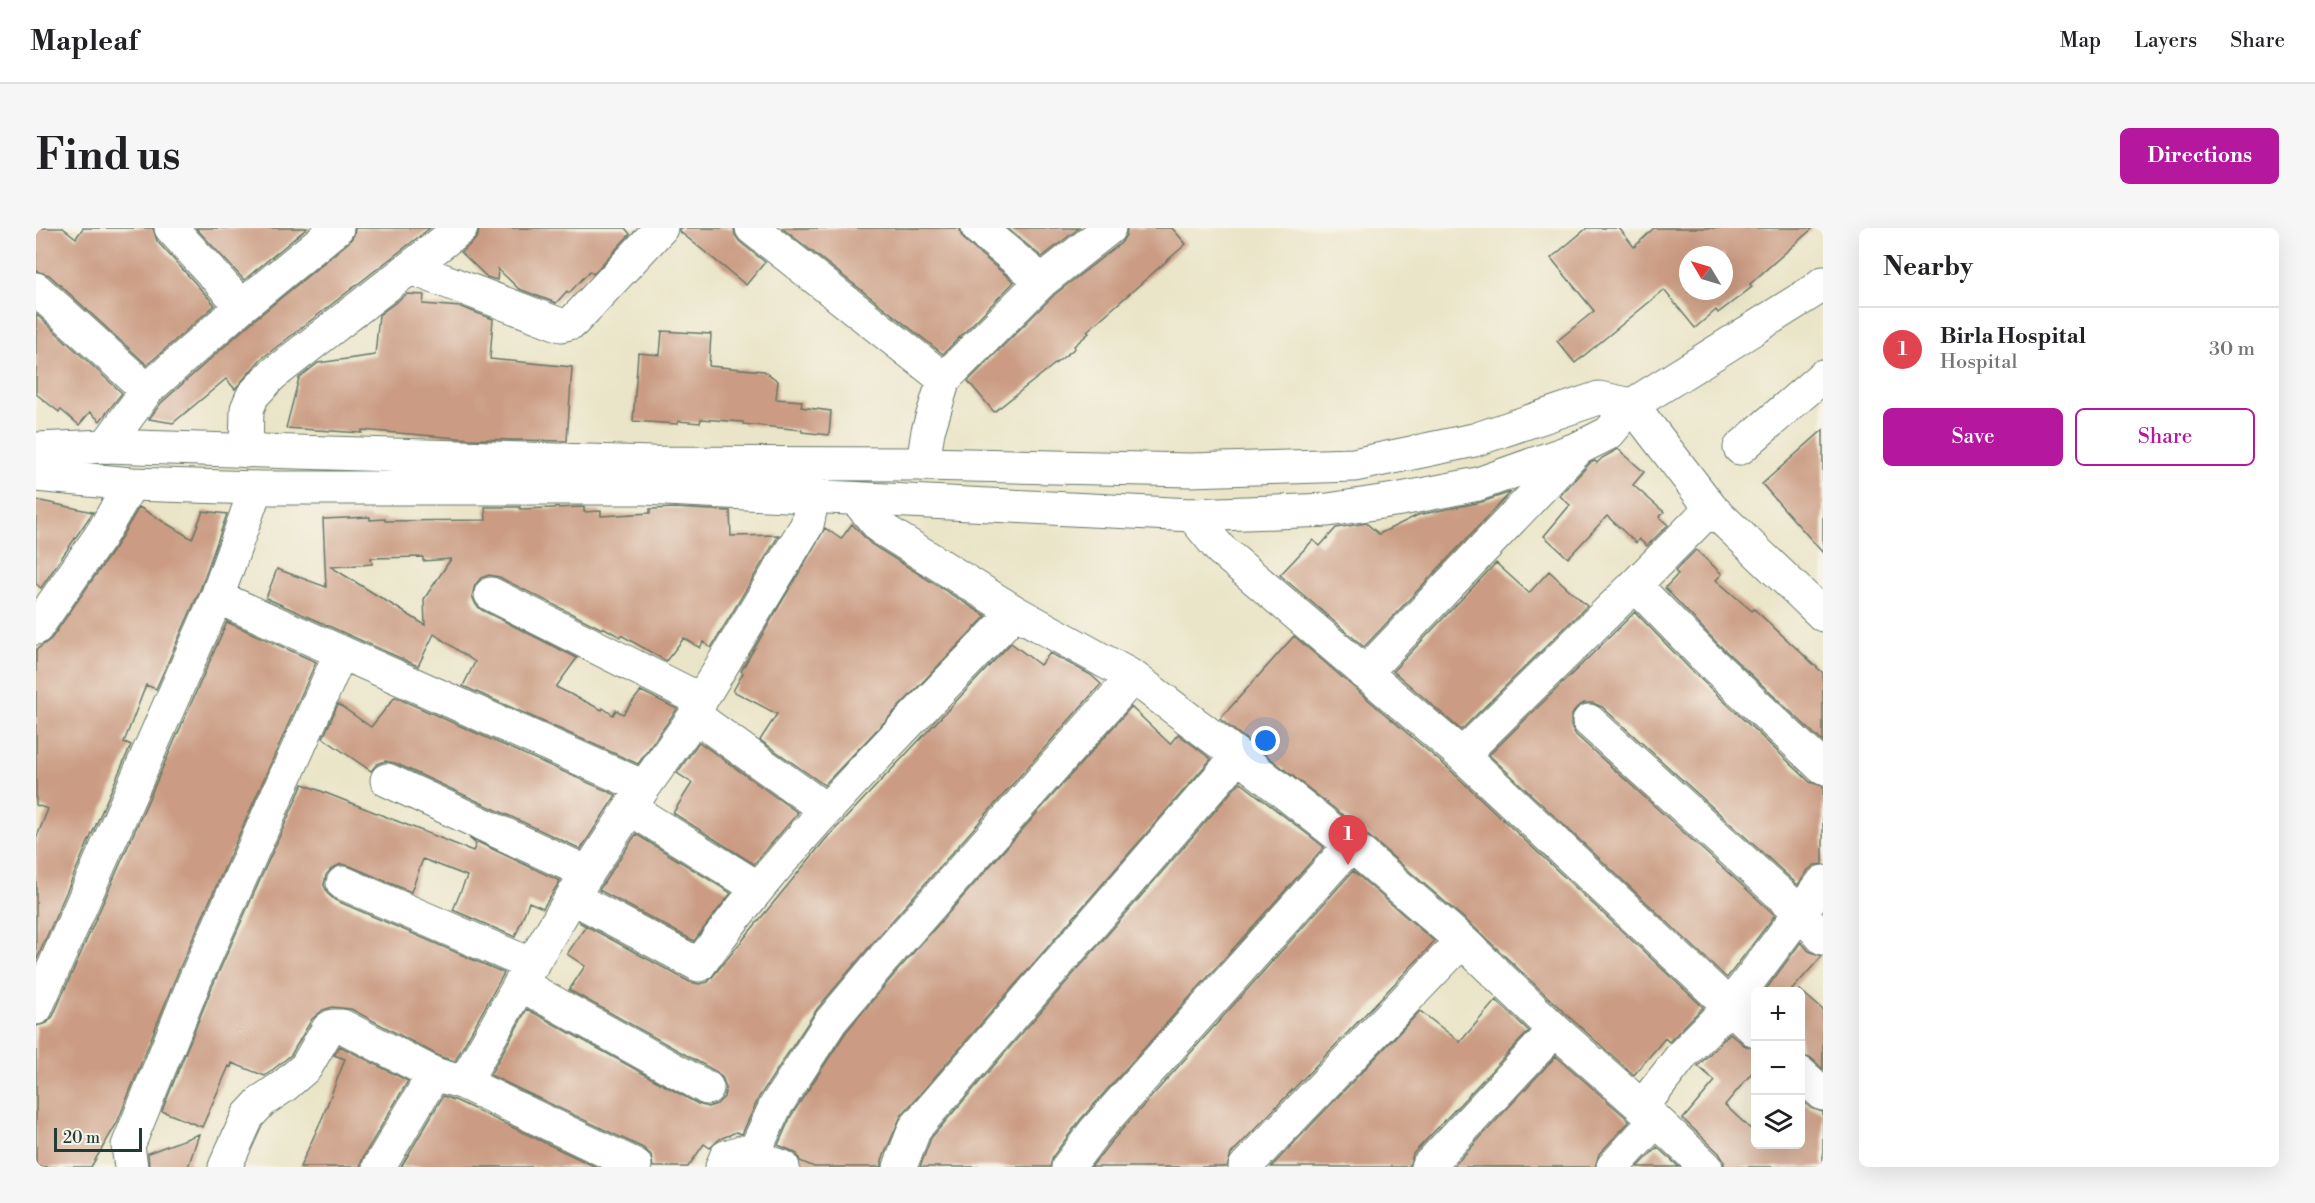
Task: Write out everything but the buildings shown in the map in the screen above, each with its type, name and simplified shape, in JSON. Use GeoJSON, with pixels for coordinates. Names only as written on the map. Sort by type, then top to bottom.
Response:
{"type":"FeatureCollection","features":[{"type":"Feature","properties":{"kind":"street"},"geometry":{"type":"LineString","coordinates":[[171,228],[242,306]]}},
{"type":"Feature","properties":{"kind":"street"},"geometry":{"type":"LineString","coordinates":[[106,446],[147,390],[242,306],[336,228]]}},
{"type":"Feature","properties":{"kind":"street"},"geometry":{"type":"LineString","coordinates":[[246,451],[248,410],[253,395],[272,375],[461,228]]}},
{"type":"Feature","properties":{"kind":"street"},"geometry":{"type":"LineString","coordinates":[[411,268],[561,325],[573,322],[661,228]]}},
{"type":"Feature","properties":{"kind":"street"},"geometry":{"type":"LineString","coordinates":[[752,228],[944,379]]}},
{"type":"Feature","properties":{"kind":"street"},"geometry":{"type":"LineString","coordinates":[[978,228],[1042,281]]}},
{"type":"Feature","properties":{"kind":"street"},"geometry":{"type":"LineString","coordinates":[[923,464],[928,431],[944,379],[1042,281],[1109,228]]}},
{"type":"Feature","properties":{"kind":"street"},"geometry":{"type":"LineString","coordinates":[[36,475],[131,484],[256,488],[645,488],[1192,515],[1328,510],[1478,484],[1580,448],[1609,433],[1632,405],[1823,283]]}},
{"type":"Feature","properties":{"kind":"street"},"geometry":{"type":"LineString","coordinates":[[36,289],[147,390]]}},
{"type":"Feature","properties":{"kind":"street"},"geometry":{"type":"LineString","coordinates":[[1740,448],[1823,376]]}},
{"type":"Feature","properties":{"kind":"street"},"geometry":{"type":"LineString","coordinates":[[36,449],[106,446],[652,463],[923,464],[1190,470],[1354,465],[1474,440],[1599,398],[1632,405],[1711,508],[1823,615]]}},
{"type":"Feature","properties":{"kind":"street"},"geometry":{"type":"LineString","coordinates":[[1365,673],[1580,448]]}},
{"type":"Feature","properties":{"kind":"street"},"geometry":{"type":"LineString","coordinates":[[42,608],[101,535],[131,484]]}},
{"type":"Feature","properties":{"kind":"street"},"geometry":{"type":"LineString","coordinates":[[36,1008],[217,597],[256,488]]}},
{"type":"Feature","properties":{"kind":"street"},"geometry":{"type":"LineString","coordinates":[[379,1167],[449,1079],[526,974],[580,885],[698,708],[807,525],[813,497]]}},
{"type":"Feature","properties":{"kind":"street"},"geometry":{"type":"LineString","coordinates":[[856,499],[881,528],[1015,612],[1133,677],[1238,756],[1351,845],[1462,941],[1555,1030],[1706,1167]]}},
{"type":"Feature","properties":{"kind":"street"},"geometry":{"type":"LineString","coordinates":[[1462,755],[1711,508]]}},
{"type":"Feature","properties":{"kind":"street"},"geometry":{"type":"LineString","coordinates":[[1192,515],[1220,549],[1462,755],[1751,1027]]}},
{"type":"Feature","properties":{"kind":"street"},"geometry":{"type":"LineString","coordinates":[[1635,585],[1704,656],[1823,768]]}},
{"type":"Feature","properties":{"kind":"street"},"geometry":{"type":"LineString","coordinates":[[491,594],[698,708],[826,810]]}},
{"type":"Feature","properties":{"kind":"street"},"geometry":{"type":"LineString","coordinates":[[217,597],[341,652],[638,798],[758,888]]}},
{"type":"Feature","properties":{"kind":"street"},"geometry":{"type":"LineString","coordinates":[[387,780],[580,885],[699,965],[743,905],[826,810],[1015,612]]}},
{"type":"Feature","properties":{"kind":"street"},"geometry":{"type":"LineString","coordinates":[[131,1167],[128,1146],[195,980],[341,652]]}},
{"type":"Feature","properties":{"kind":"street"},"geometry":{"type":"LineString","coordinates":[[753,1155],[775,1107],[831,1021],[1133,677]]}},
{"type":"Feature","properties":{"kind":"street"},"geometry":{"type":"LineString","coordinates":[[1589,721],[1800,912],[1823,938]]}},
{"type":"Feature","properties":{"kind":"street"},"geometry":{"type":"LineString","coordinates":[[900,1167],[915,1128],[1238,756]]}},
{"type":"Feature","properties":{"kind":"street"},"geometry":{"type":"LineString","coordinates":[[1068,1167],[1095,1131],[1351,845]]}},
{"type":"Feature","properties":{"kind":"street"},"geometry":{"type":"LineString","coordinates":[[1613,1167],[1649,1113],[1683,1054],[1729,1007],[1823,882]]}},
{"type":"Feature","properties":{"kind":"street"},"geometry":{"type":"LineString","coordinates":[[343,883],[526,974],[707,1088]]}},
{"type":"Feature","properties":{"kind":"street"},"geometry":{"type":"LineString","coordinates":[[1245,1167],[1462,941]]}},
{"type":"Feature","properties":{"kind":"street"},"geometry":{"type":"LineString","coordinates":[[225,1167],[248,1116],[262,1101],[306,1068],[324,1034],[333,1026],[342,1026],[449,1079],[635,1165]]}},
{"type":"Feature","properties":{"kind":"street"},"geometry":{"type":"LineString","coordinates":[[1426,1167],[1555,1030]]}},
{"type":"Feature","properties":{"kind":"street"},"geometry":{"type":"LineString","coordinates":[[1805,1078],[1823,1094]]}},
{"type":"Feature","properties":{"kind":"street"},"geometry":{"type":"LineString","coordinates":[[722,1167],[726,1157],[741,1152],[783,1167]]}},
{"type":"Feature","properties":{"kind":"place","name":"Birla Hospital"},"geometry":{"type":"Point","coordinates":[1348,865]}}]}
